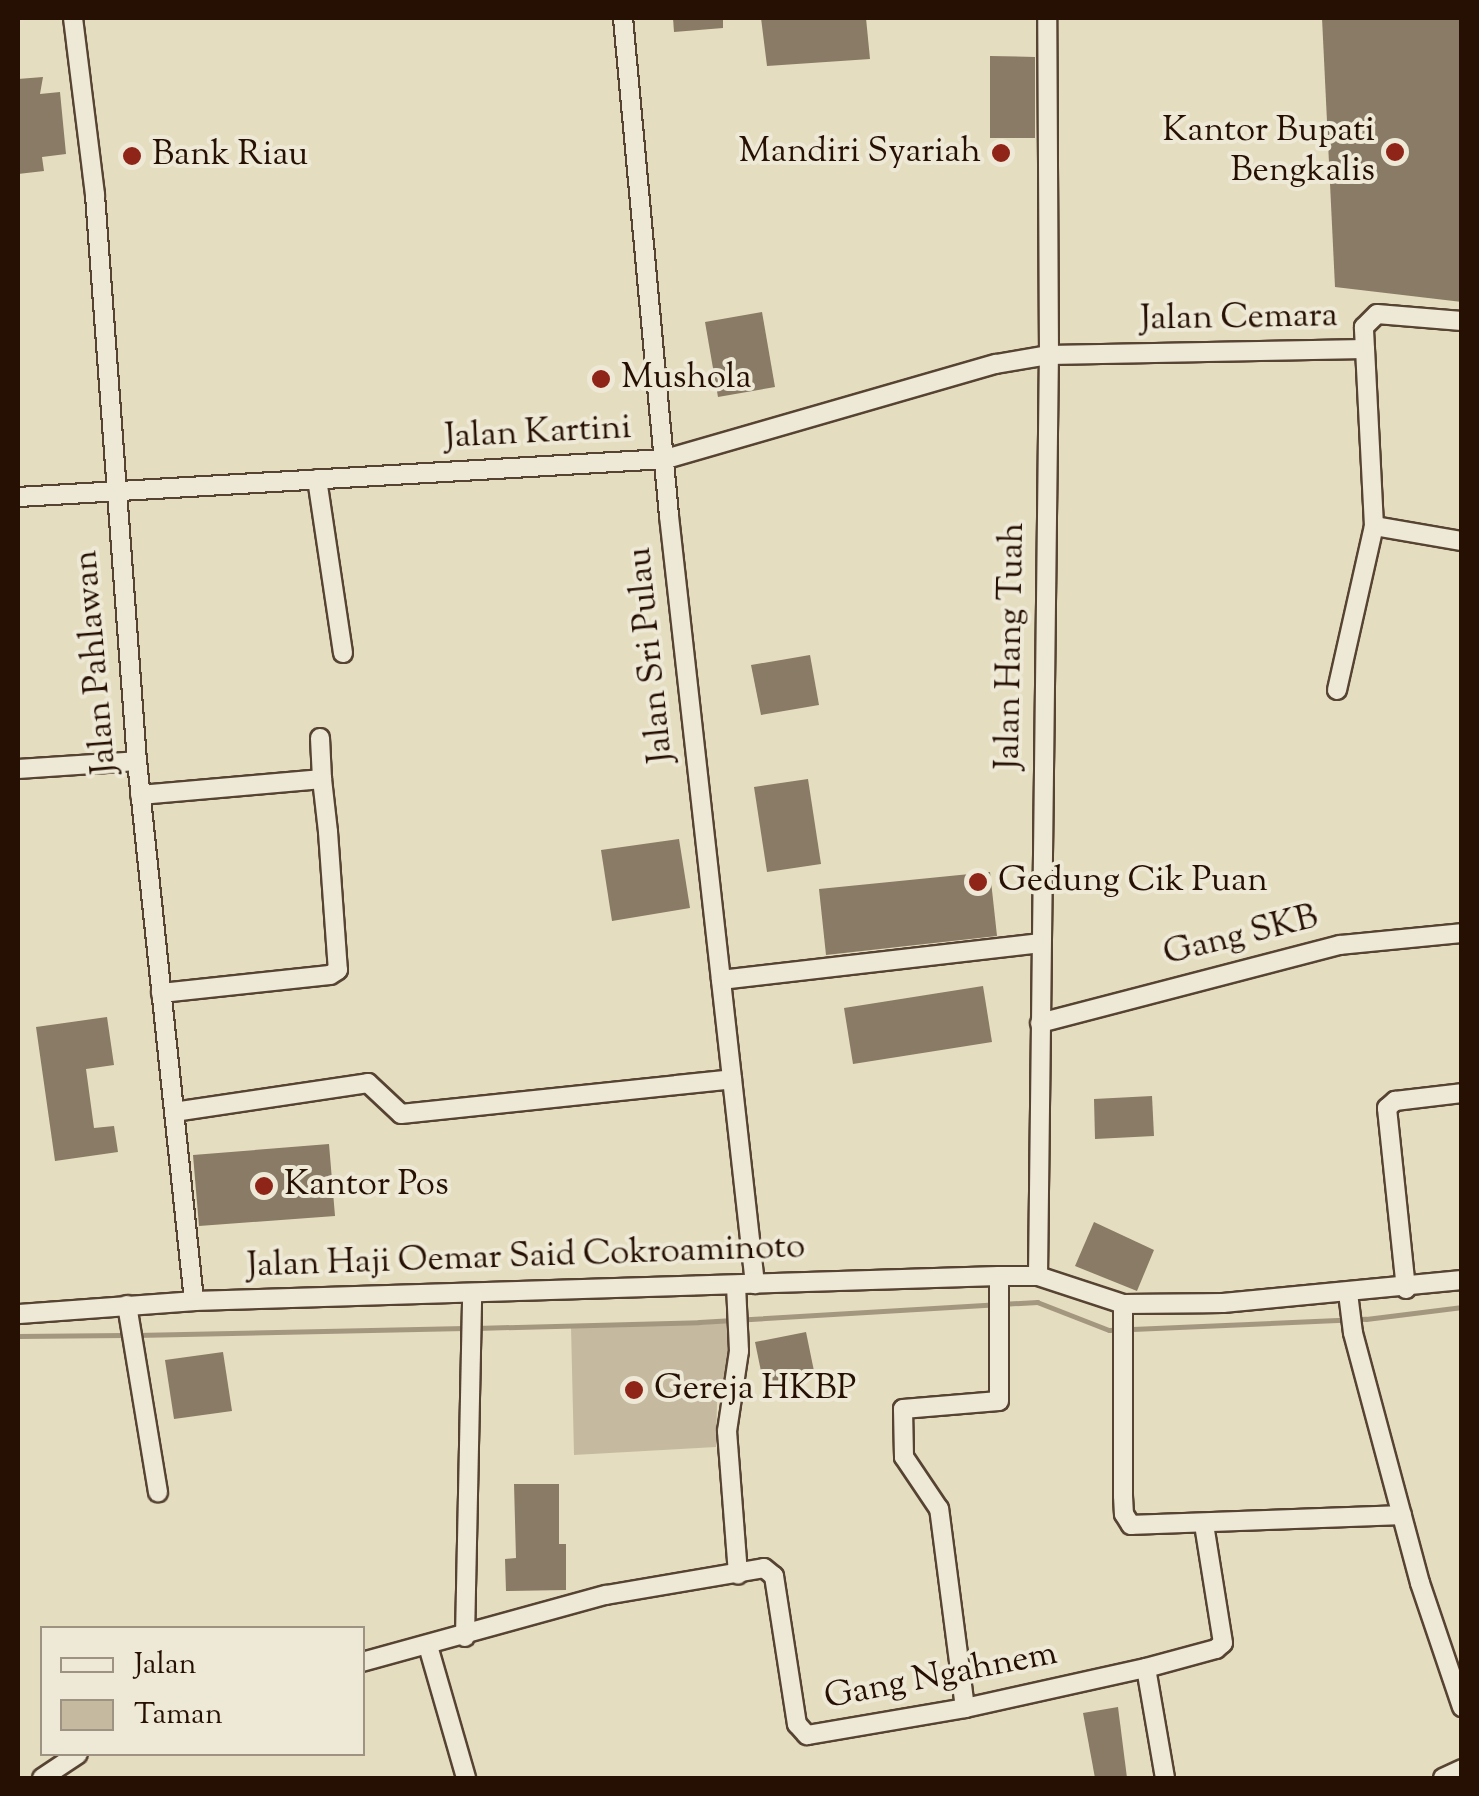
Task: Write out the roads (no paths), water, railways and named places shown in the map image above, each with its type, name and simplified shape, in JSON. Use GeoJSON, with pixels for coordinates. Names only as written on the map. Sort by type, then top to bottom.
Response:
{"type":"FeatureCollection","features":[{"type":"Feature","properties":{"kind":"street","name":"Jalan Pahlawan"},"geometry":{"type":"LineString","coordinates":[[73,18],[95,195],[140,795],[194,1301]]}},
{"type":"Feature","properties":{"kind":"street","name":"Jalan Sri Pulau"},"geometry":{"type":"LineString","coordinates":[[623,18],[732,1079],[743,1289],[727,1431],[738,1575]]}},
{"type":"Feature","properties":{"kind":"street","name":"Jalan Hang Tuah"},"geometry":{"type":"LineString","coordinates":[[1038,1276],[1049,355],[1047,18]]}},
{"type":"Feature","properties":{"kind":"street","name":"Jalan Cemara"},"geometry":{"type":"LineString","coordinates":[[1049,355],[1365,349],[1364,326],[1377,314],[1462,321]]}},
{"type":"Feature","properties":{"kind":"street"},"geometry":{"type":"LineString","coordinates":[[1336,690],[1374,526],[1365,349]]}},
{"type":"Feature","properties":{"kind":"street","name":"Jalan Kartini"},"geometry":{"type":"LineString","coordinates":[[18,496],[666,459],[939,379],[1049,355]]}},
{"type":"Feature","properties":{"kind":"street"},"geometry":{"type":"LineString","coordinates":[[316,479],[343,654]]}},
{"type":"Feature","properties":{"kind":"street"},"geometry":{"type":"LineString","coordinates":[[1374,526],[1462,541]]}},
{"type":"Feature","properties":{"kind":"street"},"geometry":{"type":"LineString","coordinates":[[161,993],[330,975],[338,970],[320,738]]}},
{"type":"Feature","properties":{"kind":"street"},"geometry":{"type":"LineString","coordinates":[[18,770],[137,761]]}},
{"type":"Feature","properties":{"kind":"street"},"geometry":{"type":"LineString","coordinates":[[140,795],[322,779]]}},
{"type":"Feature","properties":{"kind":"street","name":"Gang SKB"},"geometry":{"type":"LineString","coordinates":[[1040,1023],[1340,945],[1462,933]]}},
{"type":"Feature","properties":{"kind":"street"},"geometry":{"type":"LineString","coordinates":[[721,980],[1040,943]]}},
{"type":"Feature","properties":{"kind":"street"},"geometry":{"type":"LineString","coordinates":[[174,1112],[368,1083],[401,1114],[732,1079]]}},
{"type":"Feature","properties":{"kind":"street"},"geometry":{"type":"LineString","coordinates":[[1406,1288],[1388,1108],[1395,1102],[1462,1093]]}},
{"type":"Feature","properties":{"kind":"street","name":"Jalan Haji Oemar Said Cokroaminoto"},"geometry":{"type":"LineString","coordinates":[[18,1314],[127,1312],[194,1301],[472,1301],[998,1283],[1038,1276],[1124,1318],[1224,1303],[1348,1297],[1462,1280]]}},
{"type":"Feature","properties":{"kind":"street"},"geometry":{"type":"LineString","coordinates":[[966,1708],[939,1510],[904,1457],[903,1409],[998,1401],[998,1283]]}},
{"type":"Feature","properties":{"kind":"street"},"geometry":{"type":"LineString","coordinates":[[1348,1297],[1354,1334],[1402,1514],[1462,1707]]}},
{"type":"Feature","properties":{"kind":"street"},"geometry":{"type":"LineString","coordinates":[[465,1637],[472,1301]]}},
{"type":"Feature","properties":{"kind":"street"},"geometry":{"type":"LineString","coordinates":[[127,1312],[158,1492]]}},
{"type":"Feature","properties":{"kind":"street"},"geometry":{"type":"LineString","coordinates":[[1124,1318],[1124,1514],[1136,1527],[1402,1514]]}},
{"type":"Feature","properties":{"kind":"street","name":"Gang Ngahnem"},"geometry":{"type":"LineString","coordinates":[[365,1661],[465,1637],[606,1595],[764,1568],[774,1576],[797,1724],[807,1735],[966,1708],[1216,1649],[1224,1642],[1204,1524]]}},
{"type":"Feature","properties":{"kind":"street"},"geometry":{"type":"LineString","coordinates":[[428,1646],[466,1778]]}},
{"type":"Feature","properties":{"kind":"street"},"geometry":{"type":"LineString","coordinates":[[1146,1668],[1166,1778]]}},
{"type":"Feature","properties":{"kind":"street"},"geometry":{"type":"LineString","coordinates":[[42,1778],[75,1756]]}},
{"type":"Feature","properties":{"kind":"street"},"geometry":{"type":"LineString","coordinates":[[1443,1778],[1462,1768]]}},
{"type":"Feature","properties":{"kind":"waterway"},"geometry":{"type":"LineString","coordinates":[[476,1328],[699,1322],[1037,1302],[1109,1330],[1366,1319],[1462,1307]]}},
{"type":"Feature","properties":{"kind":"waterway"},"geometry":{"type":"LineString","coordinates":[[136,1335],[465,1328]]}},
{"type":"Feature","properties":{"kind":"waterway"},"geometry":{"type":"LineString","coordinates":[[18,1336],[125,1335]]}},
{"type":"Feature","properties":{"kind":"place","name":"Kantor Bupati Bengkalis"},"geometry":{"type":"Point","coordinates":[1395,152]}},
{"type":"Feature","properties":{"kind":"place","name":"Mandiri Syariah"},"geometry":{"type":"Point","coordinates":[1001,153]}},
{"type":"Feature","properties":{"kind":"place","name":"Bank Riau"},"geometry":{"type":"Point","coordinates":[132,156]}},
{"type":"Feature","properties":{"kind":"place","name":"Mushola"},"geometry":{"type":"Point","coordinates":[601,379]}},
{"type":"Feature","properties":{"kind":"place","name":"Gedung Cik Puan"},"geometry":{"type":"Point","coordinates":[978,882]}},
{"type":"Feature","properties":{"kind":"place","name":"Kantor Pos"},"geometry":{"type":"Point","coordinates":[264,1186]}},
{"type":"Feature","properties":{"kind":"place","name":"Gereja HKBP"},"geometry":{"type":"Point","coordinates":[634,1390]}}]}
